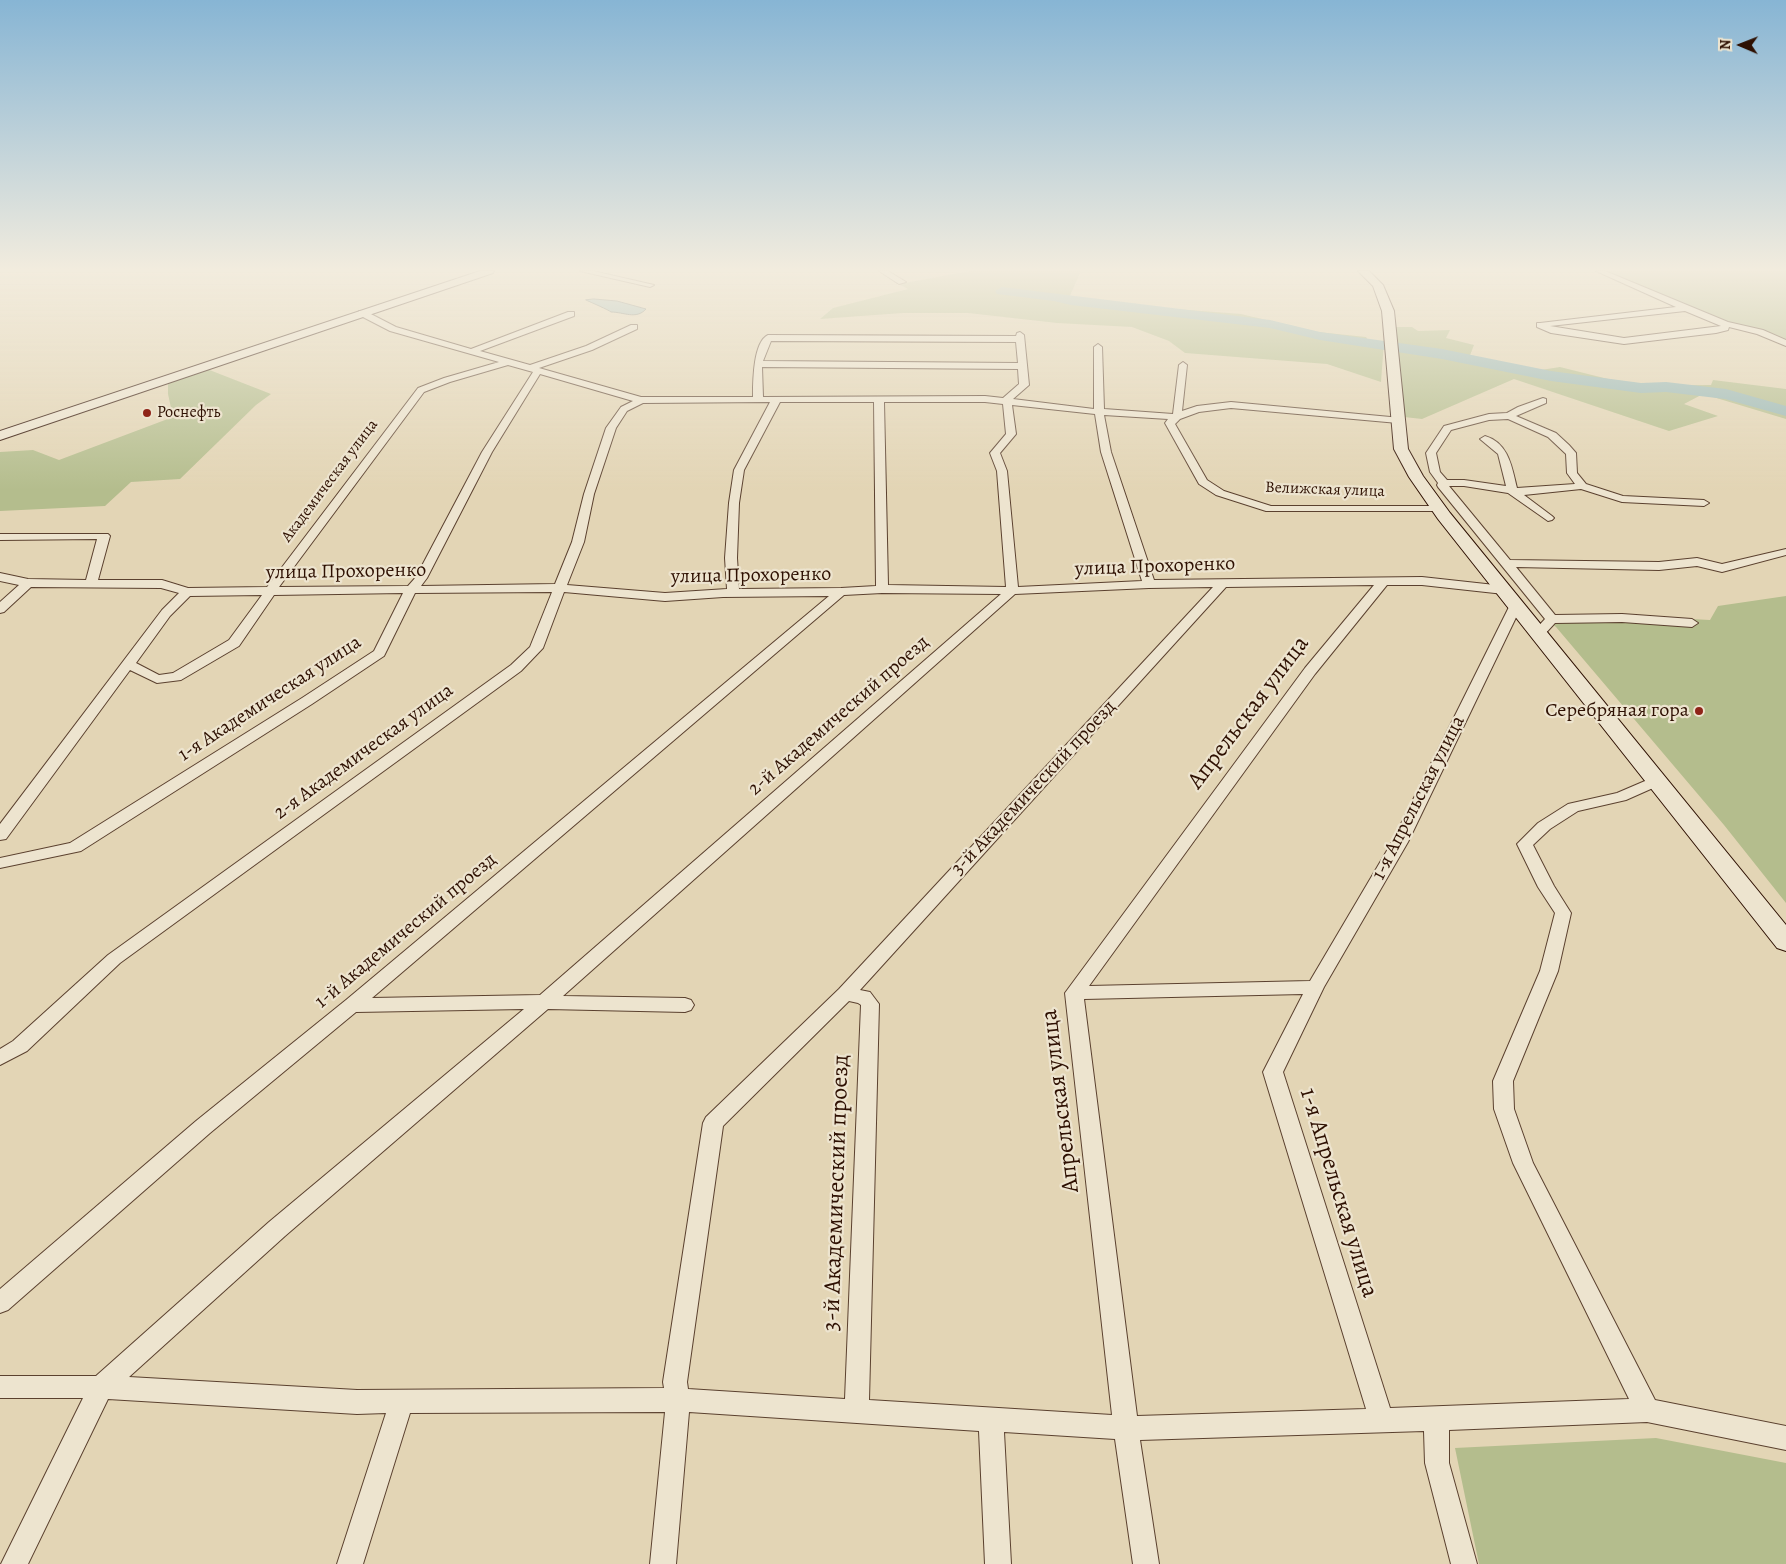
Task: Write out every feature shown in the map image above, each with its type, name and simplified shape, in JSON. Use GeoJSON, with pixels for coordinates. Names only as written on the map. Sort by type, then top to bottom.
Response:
{"type":"FeatureCollection","features":[{"type":"Feature","properties":{"kind":"street"},"geometry":{"type":"LineString","coordinates":[[0,436],[271,344]]}},
{"type":"Feature","properties":{"kind":"street"},"geometry":{"type":"LineString","coordinates":[[443,344],[641,400],[1007,400],[1099,412],[1177,416],[1197,409],[1232,405],[1398,420]]}},
{"type":"Feature","properties":{"kind":"street"},"geometry":{"type":"LineString","coordinates":[[470,352],[491,344]]}},
{"type":"Feature","properties":{"kind":"street"},"geometry":{"type":"LineString","coordinates":[[533,370],[597,344]]}},
{"type":"Feature","properties":{"kind":"street"},"geometry":{"type":"LineString","coordinates":[[758,399],[758,364],[766,344]]}},
{"type":"Feature","properties":{"kind":"street"},"geometry":{"type":"LineString","coordinates":[[1007,400],[1024,385],[1021,344]]}},
{"type":"Feature","properties":{"kind":"street"},"geometry":{"type":"LineString","coordinates":[[1391,344],[1401,449],[1416,477],[1538,633],[1786,942]]}},
{"type":"Feature","properties":{"kind":"street"},"geometry":{"type":"LineString","coordinates":[[1098,347],[1099,412],[1106,452],[1116,489],[1149,584]]}},
{"type":"Feature","properties":{"kind":"street","name":"Академическая улица"},"geometry":{"type":"LineString","coordinates":[[128,664],[157,679],[176,677],[234,643],[269,592],[421,390],[447,380],[505,363]]}},
{"type":"Feature","properties":{"kind":"street"},"geometry":{"type":"LineString","coordinates":[[758,364],[1023,366]]}},
{"type":"Feature","properties":{"kind":"street","name":"Велижская улица"},"geometry":{"type":"LineString","coordinates":[[1183,365],[1177,416],[1170,423],[1203,482],[1220,493],[1270,508],[1439,508]]}},
{"type":"Feature","properties":{"kind":"street","name":"1-я Академическая улица"},"geometry":{"type":"LineString","coordinates":[[0,863],[75,847],[379,653],[411,590],[421,578],[487,452],[533,370]]}},
{"type":"Feature","properties":{"kind":"street"},"geometry":{"type":"LineString","coordinates":[[733,593],[731,558],[734,503],[739,470],[777,399]]}},
{"type":"Feature","properties":{"kind":"street"},"geometry":{"type":"LineString","coordinates":[[879,399],[882,589]]}},
{"type":"Feature","properties":{"kind":"street","name":"2-я Академическая улица"},"geometry":{"type":"LineString","coordinates":[[0,1058],[20,1046],[114,959],[516,668],[536,648],[578,542],[589,494],[610,428],[624,409],[641,400]]}},
{"type":"Feature","properties":{"kind":"street"},"geometry":{"type":"LineString","coordinates":[[1007,400],[1011,434],[995,453],[1002,471],[1012,591]]}},
{"type":"Feature","properties":{"kind":"street"},"geometry":{"type":"LineString","coordinates":[[1509,416],[1521,409],[1543,401]]}},
{"type":"Feature","properties":{"kind":"street"},"geometry":{"type":"LineString","coordinates":[[1552,619],[1442,485],[1444,483],[1434,472],[1430,453],[1447,428],[1489,417],[1509,416],[1552,435],[1566,447],[1571,453],[1572,473],[1582,486]]}},
{"type":"Feature","properties":{"kind":"street"},"geometry":{"type":"LineString","coordinates":[[1485,439],[1502,453],[1506,462],[1512,491],[1548,518]]}},
{"type":"Feature","properties":{"kind":"street"},"geometry":{"type":"LineString","coordinates":[[1444,483],[1464,483],[1512,491],[1582,486],[1622,499],[1704,504]]}},
{"type":"Feature","properties":{"kind":"street"},"geometry":{"type":"LineString","coordinates":[[0,537],[104,536],[90,583]]}},
{"type":"Feature","properties":{"kind":"street"},"geometry":{"type":"LineString","coordinates":[[1507,563],[1659,566],[1697,562],[1722,568],[1786,552]]}},
{"type":"Feature","properties":{"kind":"street","name":"улица Прохоренко"},"geometry":{"type":"LineString","coordinates":[[0,577],[28,583],[162,584],[187,592],[559,588],[665,597],[882,589],[1012,591],[1149,584],[1422,581],[1504,590]]}},
{"type":"Feature","properties":{"kind":"street","name":"Апрельская улица"},"geometry":{"type":"LineString","coordinates":[[1146,1564],[1126,1428],[1074,993],[1310,671],[1383,582]]}},
{"type":"Feature","properties":{"kind":"street"},"geometry":{"type":"LineString","coordinates":[[0,609],[28,583]]}},
{"type":"Feature","properties":{"kind":"street","name":"3-й Академический проезд"},"geometry":{"type":"LineString","coordinates":[[663,1564],[678,1400],[676,1382],[713,1123],[846,994],[1223,583]]}},
{"type":"Feature","properties":{"kind":"street","name":"2-й Академический проезд"},"geometry":{"type":"LineString","coordinates":[[101,1387],[277,1229],[544,1002],[1012,591]]}},
{"type":"Feature","properties":{"kind":"street"},"geometry":{"type":"LineString","coordinates":[[0,835],[166,613],[187,592]]}},
{"type":"Feature","properties":{"kind":"street","name":"1-й Академический проезд"},"geometry":{"type":"LineString","coordinates":[[0,1303],[203,1127],[352,1005],[841,592]]}},
{"type":"Feature","properties":{"kind":"street","name":"1-я Апрельская улица"},"geometry":{"type":"LineString","coordinates":[[1382,1421],[1273,1072],[1315,987],[1400,842],[1516,605]]}},
{"type":"Feature","properties":{"kind":"street"},"geometry":{"type":"LineString","coordinates":[[1538,633],[1552,619],[1588,617],[1667,620],[1692,623]]}},
{"type":"Feature","properties":{"kind":"street"},"geometry":{"type":"LineString","coordinates":[[1648,1410],[1523,1163],[1504,1109],[1503,1081],[1549,971],[1563,913],[1546,887],[1525,844],[1544,826],[1573,807],[1621,797],[1657,781]]}},
{"type":"Feature","properties":{"kind":"street"},"geometry":{"type":"LineString","coordinates":[[1074,993],[1315,987]]}},
{"type":"Feature","properties":{"kind":"street","name":"3-й Академический проезд"},"geometry":{"type":"LineString","coordinates":[[846,994],[864,997],[870,1004],[856,1393],[858,1411]]}},
{"type":"Feature","properties":{"kind":"street"},"geometry":{"type":"LineString","coordinates":[[352,1005],[544,1002],[685,1005]]}},
{"type":"Feature","properties":{"kind":"street"},"geometry":{"type":"LineString","coordinates":[[0,1387],[101,1387],[356,1402],[678,1400],[1126,1428],[1382,1421],[1648,1410],[1786,1438]]}},
{"type":"Feature","properties":{"kind":"street"},"geometry":{"type":"LineString","coordinates":[[14,1564],[101,1387]]}},
{"type":"Feature","properties":{"kind":"street"},"geometry":{"type":"LineString","coordinates":[[350,1564],[402,1402]]}},
{"type":"Feature","properties":{"kind":"street"},"geometry":{"type":"LineString","coordinates":[[991,1419],[998,1564]]}},
{"type":"Feature","properties":{"kind":"street"},"geometry":{"type":"LineString","coordinates":[[1436,1419],[1437,1463],[1464,1564]]}},
{"type":"Feature","properties":{"kind":"green space"},"geometry":{"type":"Polygon","coordinates":[[[1173,344],[1384,344],[1381,382],[1327,364],[1185,353],[1173,344]]]}},
{"type":"Feature","properties":{"kind":"green space"},"geometry":{"type":"Polygon","coordinates":[[[1397,344],[1470,344],[1474,345],[1469,358],[1534,371],[1560,367],[1636,386],[1711,385],[1713,380],[1786,389],[1786,419],[1703,394],[1684,404],[1718,416],[1669,431],[1514,379],[1422,419],[1404,417],[1397,344]]]}},
{"type":"Feature","properties":{"kind":"green space"},"geometry":{"type":"Polygon","coordinates":[[[207,369],[271,394],[256,405],[180,479],[131,482],[105,506],[0,511],[0,452],[33,450],[59,460],[173,417],[168,394],[168,382],[207,369]]]}},
{"type":"Feature","properties":{"kind":"green space"},"geometry":{"type":"Polygon","coordinates":[[[1786,596],[1786,903],[1724,825],[1556,627],[1542,615],[1633,616],[1710,620],[1718,606],[1786,596]]]}},
{"type":"Feature","properties":{"kind":"green space"},"geometry":{"type":"Polygon","coordinates":[[[1656,1438],[1786,1463],[1786,1564],[1479,1564],[1455,1448],[1656,1438]]]}},
{"type":"Feature","properties":{"kind":"waterway"},"geometry":{"type":"LineString","coordinates":[[1374,344],[1442,354],[1551,376],[1641,388],[1666,387],[1726,394],[1786,411]]}},
{"type":"Feature","properties":{"kind":"place","name":"Роснефть"},"geometry":{"type":"Point","coordinates":[147,413]}},
{"type":"Feature","properties":{"kind":"place","name":"Серебряная гора"},"geometry":{"type":"Point","coordinates":[1699,711]}}]}
